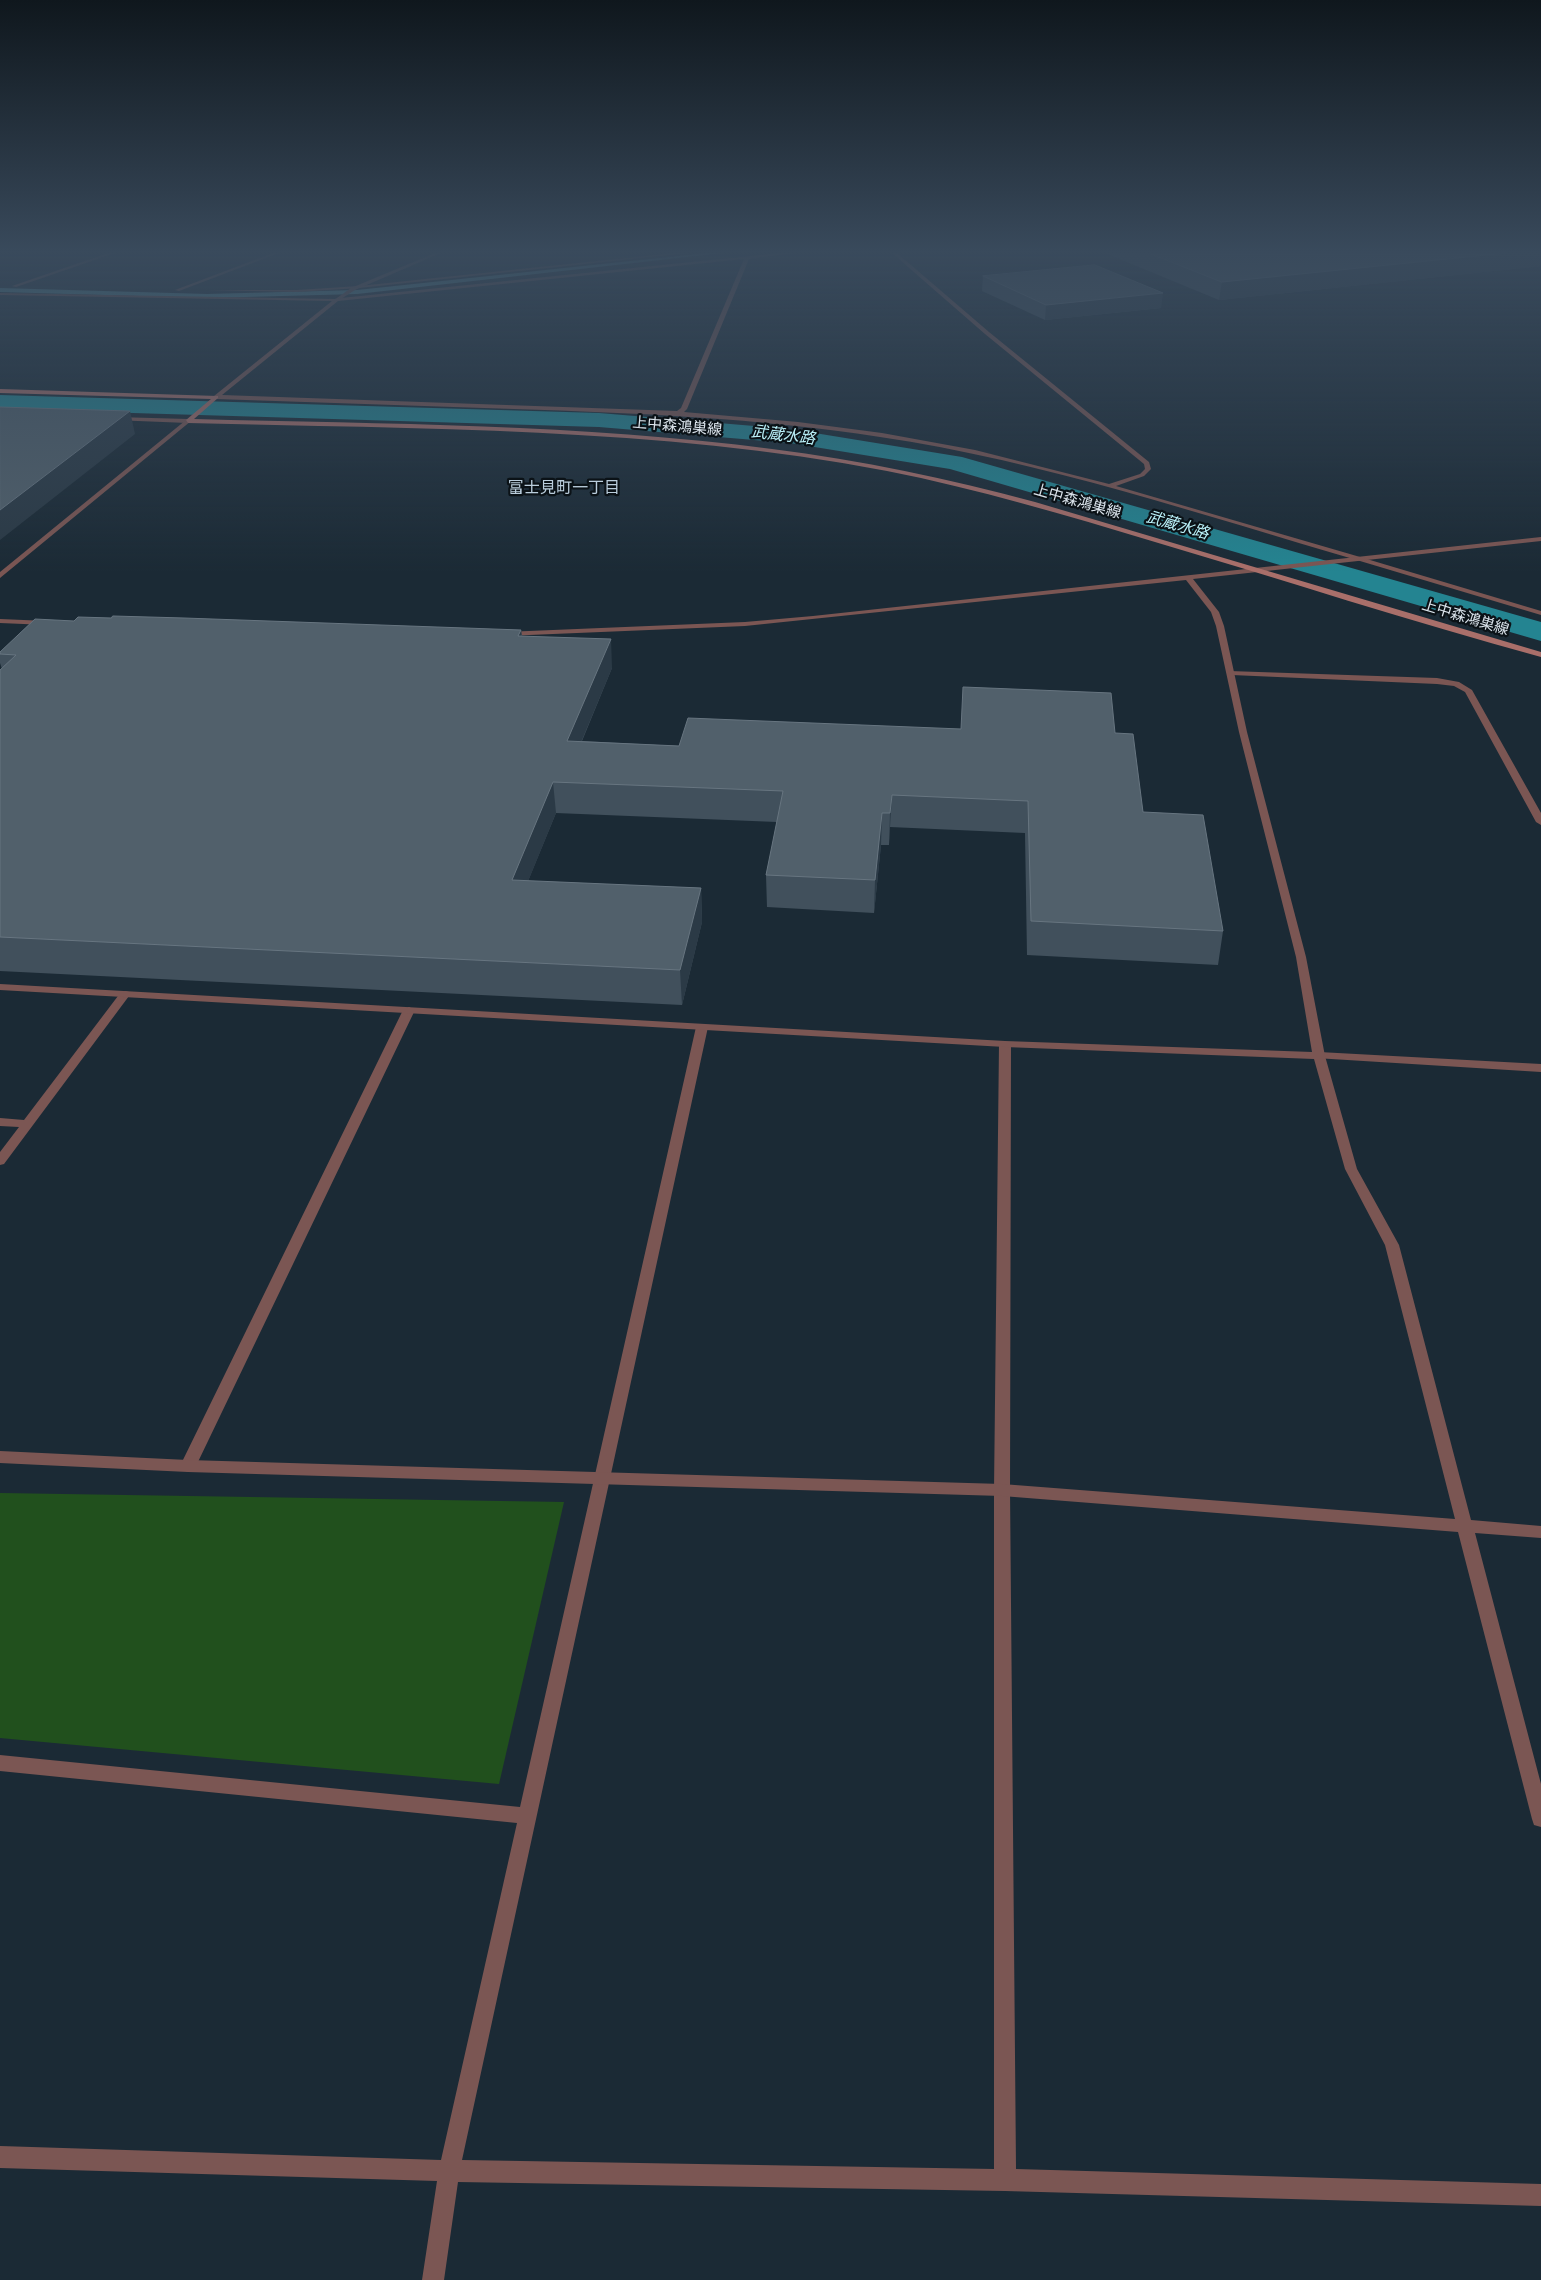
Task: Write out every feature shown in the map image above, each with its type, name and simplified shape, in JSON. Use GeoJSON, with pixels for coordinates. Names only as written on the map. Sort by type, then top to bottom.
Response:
{"type":"FeatureCollection","features":[{"type":"Feature","properties":{"kind":"main road"},"geometry":{"type":"LineString","coordinates":[[0,391],[216,397]]}},
{"type":"Feature","properties":{"kind":"main road"},"geometry":{"type":"LineString","coordinates":[[188,421],[216,397]]}},
{"type":"Feature","properties":{"kind":"main road","name":"上中森鴻巣線"},"geometry":{"type":"LineString","coordinates":[[188,421],[582,434],[702,442],[774,450],[876,466],[978,488],[1541,655]]}},
{"type":"Feature","properties":{"kind":"street"},"geometry":{"type":"LineString","coordinates":[[216,397],[263,359]]}},
{"type":"Feature","properties":{"kind":"street"},"geometry":{"type":"LineString","coordinates":[[678,413],[684,409],[705,359]]}},
{"type":"Feature","properties":{"kind":"street"},"geometry":{"type":"LineString","coordinates":[[1020,359],[1147,463],[1148,469],[1142,475],[1109,486]]}},
{"type":"Feature","properties":{"kind":"street"},"geometry":{"type":"LineString","coordinates":[[216,397],[678,413],[790,423],[882,435],[974,452],[1109,486],[1541,613]]}},
{"type":"Feature","properties":{"kind":"street"},"geometry":{"type":"LineString","coordinates":[[110,418],[188,421]]}},
{"type":"Feature","properties":{"kind":"street"},"geometry":{"type":"LineString","coordinates":[[0,576],[188,421]]}},
{"type":"Feature","properties":{"kind":"street"},"geometry":{"type":"LineString","coordinates":[[492,634],[578,632],[754,623],[1363,560],[1541,539]]}},
{"type":"Feature","properties":{"kind":"street"},"geometry":{"type":"LineString","coordinates":[[1188,578],[1215,612],[1232,673],[1244,732],[1301,957],[1319,1056],[1351,1169],[1392,1245],[1541,1819]]}},
{"type":"Feature","properties":{"kind":"street"},"geometry":{"type":"LineString","coordinates":[[0,621],[59,623]]}},
{"type":"Feature","properties":{"kind":"street"},"geometry":{"type":"LineString","coordinates":[[1232,673],[1437,681],[1462,686],[1468,690],[1541,822]]}},
{"type":"Feature","properties":{"kind":"street"},"geometry":{"type":"LineString","coordinates":[[0,987],[1005,1044],[1319,1056],[1541,1068]]}},
{"type":"Feature","properties":{"kind":"street"},"geometry":{"type":"LineString","coordinates":[[0,1161],[125,994]]}},
{"type":"Feature","properties":{"kind":"street"},"geometry":{"type":"LineString","coordinates":[[188,1466],[409,1010]]}},
{"type":"Feature","properties":{"kind":"street"},"geometry":{"type":"LineString","coordinates":[[433,2280],[449,2171],[702,1027]]}},
{"type":"Feature","properties":{"kind":"street"},"geometry":{"type":"LineString","coordinates":[[1004,2180],[1002,1490],[1005,1044]]}},
{"type":"Feature","properties":{"kind":"street"},"geometry":{"type":"LineString","coordinates":[[0,1122],[27,1124]]}},
{"type":"Feature","properties":{"kind":"street"},"geometry":{"type":"LineString","coordinates":[[0,1457],[188,1466],[1002,1490],[1541,1532]]}},
{"type":"Feature","properties":{"kind":"street"},"geometry":{"type":"LineString","coordinates":[[0,1763],[529,1816]]}},
{"type":"Feature","properties":{"kind":"street"},"geometry":{"type":"LineString","coordinates":[[0,2157],[449,2171],[1004,2180],[1541,2194]]}},
{"type":"Feature","properties":{"kind":"green space"},"geometry":{"type":"Polygon","coordinates":[[[0,1493],[564,1502],[499,1784],[0,1738],[0,1493]]]}},
{"type":"Feature","properties":{"kind":"building"},"geometry":{"type":"Polygon","coordinates":[[[0,407],[130,411],[0,510],[0,407]]]}},
{"type":"Feature","properties":{"kind":"building"},"geometry":{"type":"Polygon","coordinates":[[[113,616],[521,630],[518,636],[611,639],[567,741],[679,746],[688,718],[961,729],[963,687],[1111,693],[1115,733],[1133,734],[1143,812],[1203,815],[1223,931],[1031,921],[1028,801],[892,795],[890,813],[882,813],[875,880],[766,875],[783,791],[553,782],[512,880],[701,888],[680,970],[0,937],[0,670],[16,655],[0,654],[0,652],[35,619],[74,621],[78,617],[111,618],[113,616]]]}},
{"type":"Feature","properties":{"kind":"waterway","name":"武蔵水路"},"geometry":{"type":"LineString","coordinates":[[0,402],[599,420],[790,436],[953,462],[1541,632]]}},
{"type":"Feature","properties":{"kind":"district","name":"富士見町一丁目"},"geometry":{"type":"Point","coordinates":[564,490]}}]}
